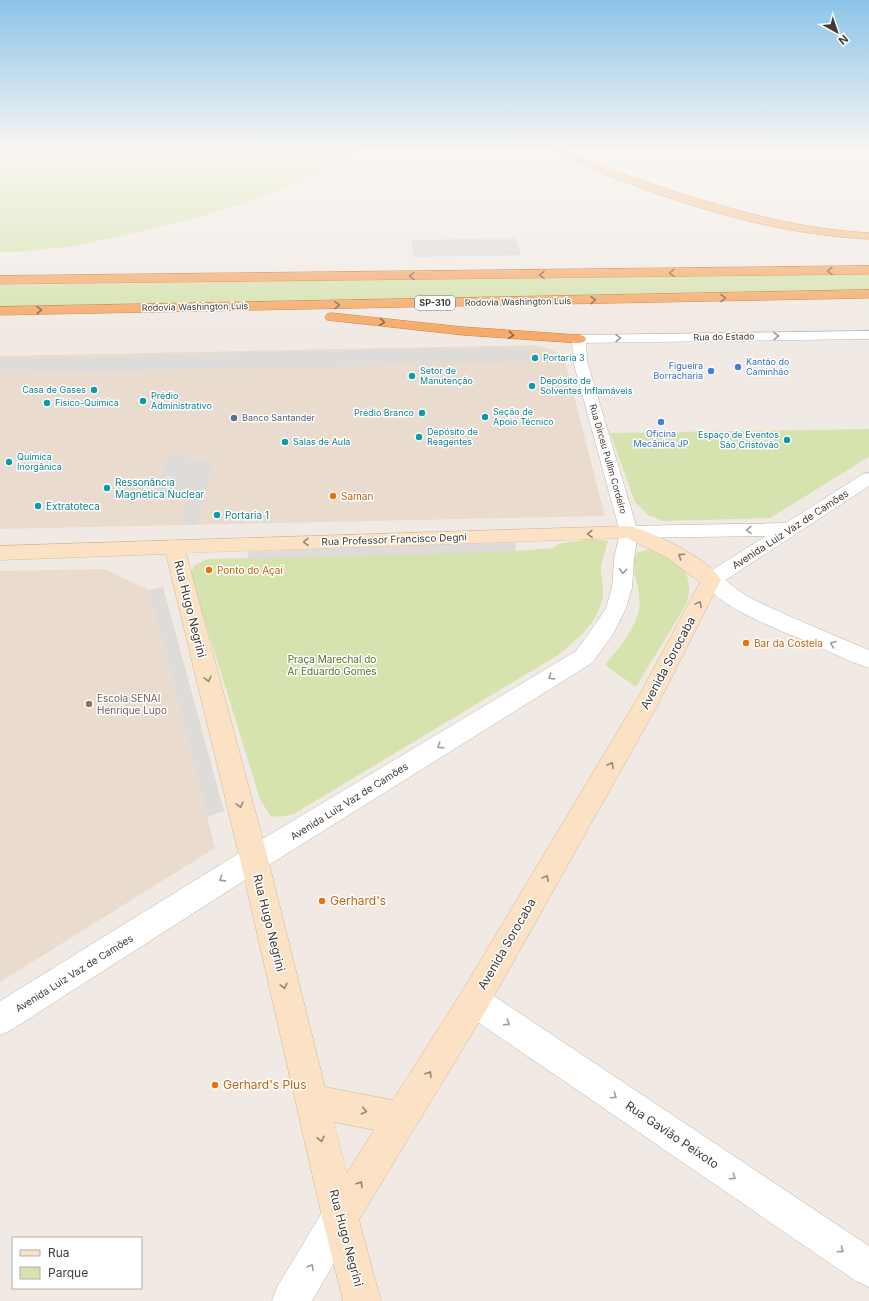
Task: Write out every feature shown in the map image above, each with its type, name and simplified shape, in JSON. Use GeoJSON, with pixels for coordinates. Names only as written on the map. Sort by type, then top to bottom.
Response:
{"type":"FeatureCollection","features":[{"type":"Feature","properties":{"kind":"highway"},"geometry":{"type":"LineString","coordinates":[[728,211],[795,228],[827,233],[869,236]]}},
{"type":"Feature","properties":{"kind":"highway"},"geometry":{"type":"LineString","coordinates":[[752,211],[821,226],[869,231]]}},
{"type":"Feature","properties":{"kind":"highway"},"geometry":{"type":"LineString","coordinates":[[0,280],[869,270]]}},
{"type":"Feature","properties":{"kind":"highway","name":"Rodovia Washington Luís"},"geometry":{"type":"LineString","coordinates":[[0,311],[869,294]]}},
{"type":"Feature","properties":{"kind":"highway"},"geometry":{"type":"LineString","coordinates":[[77,310],[232,309],[310,314],[492,333],[579,339]]}},
{"type":"Feature","properties":{"kind":"main road","name":"Rua Professor Francisco Degni"},"geometry":{"type":"LineString","coordinates":[[0,553],[629,532]]}},
{"type":"Feature","properties":{"kind":"main road"},"geometry":{"type":"LineString","coordinates":[[629,532],[652,540],[674,551],[694,565],[711,580]]}},
{"type":"Feature","properties":{"kind":"main road","name":"Rua Hugo Negrini"},"geometry":{"type":"LineString","coordinates":[[174,546],[254,859],[340,1217],[362,1301]]}},
{"type":"Feature","properties":{"kind":"main road","name":"Avenida Sorocaba"},"geometry":{"type":"LineString","coordinates":[[340,1217],[474,1001],[648,701],[711,580]]}},
{"type":"Feature","properties":{"kind":"main road"},"geometry":{"type":"LineString","coordinates":[[312,1101],[401,1119]]}},
{"type":"Feature","properties":{"kind":"street","name":"Rua do Estado"},"geometry":{"type":"LineString","coordinates":[[579,339],[869,335]]}},
{"type":"Feature","properties":{"kind":"street","name":"Rua Dirceu Pullim Cordeiro"},"geometry":{"type":"LineString","coordinates":[[579,339],[580,361],[629,532]]}},
{"type":"Feature","properties":{"kind":"street","name":"Avenida Luiz Vaz de Camões"},"geometry":{"type":"LineString","coordinates":[[711,580],[869,478]]}},
{"type":"Feature","properties":{"kind":"street","name":"Rua Professor Francisco Degni"},"geometry":{"type":"LineString","coordinates":[[629,532],[788,530]]}},
{"type":"Feature","properties":{"kind":"street","name":"Avenida Luiz Vaz de Camões"},"geometry":{"type":"LineString","coordinates":[[0,1019],[254,859],[584,657],[605,628],[616,608],[622,588],[624,559],[629,532]]}},
{"type":"Feature","properties":{"kind":"street"},"geometry":{"type":"LineString","coordinates":[[711,580],[733,598],[776,620],[869,659]]}},
{"type":"Feature","properties":{"kind":"street","name":"Rua Gavião Peixoto"},"geometry":{"type":"LineString","coordinates":[[474,1001],[869,1268]]}},
{"type":"Feature","properties":{"kind":"street","name":"Avenida Sorocaba"},"geometry":{"type":"LineString","coordinates":[[291,1301],[340,1217]]}},
{"type":"Feature","properties":{"kind":"shaded area"},"geometry":{"type":"Polygon","coordinates":[[[516,238],[521,255],[413,257],[412,240],[516,238]]]}},
{"type":"Feature","properties":{"kind":"shaded area"},"geometry":{"type":"Polygon","coordinates":[[[534,345],[553,350],[565,361],[605,516],[0,529],[0,356],[534,345]]]}},
{"type":"Feature","properties":{"kind":"shaded area"},"geometry":{"type":"Polygon","coordinates":[[[527,347],[530,362],[0,374],[0,359],[527,347]]]}},
{"type":"Feature","properties":{"kind":"shaded area"},"geometry":{"type":"Polygon","coordinates":[[[187,453],[186,460],[200,461],[215,459],[196,525],[180,525],[189,493],[155,494],[169,454],[187,453]]]}},
{"type":"Feature","properties":{"kind":"shaded area"},"geometry":{"type":"Polygon","coordinates":[[[515,542],[516,551],[247,559],[249,550],[515,542]]]}},
{"type":"Feature","properties":{"kind":"shaded area","name":"Escola SENAI Henrique Lupo"},"geometry":{"type":"Polygon","coordinates":[[[104,569],[149,590],[215,848],[0,982],[0,571],[104,569]]]}},
{"type":"Feature","properties":{"kind":"shaded area"},"geometry":{"type":"Polygon","coordinates":[[[163,587],[224,811],[207,817],[149,590],[163,587]]]}},
{"type":"Feature","properties":{"kind":"green space"},"geometry":{"type":"Polygon","coordinates":[[[0,211],[219,211],[172,224],[90,242],[18,252],[0,252],[0,211]]]}},
{"type":"Feature","properties":{"kind":"green space"},"geometry":{"type":"Polygon","coordinates":[[[869,273],[869,290],[0,307],[0,285],[869,273]]]}},
{"type":"Feature","properties":{"kind":"green space"},"geometry":{"type":"Polygon","coordinates":[[[869,429],[869,457],[770,518],[663,521],[648,515],[635,502],[610,433],[869,429]]]}},
{"type":"Feature","properties":{"kind":"green space","name":"Praça Marechal do Ar Eduardo Gomes"},"geometry":{"type":"Polygon","coordinates":[[[592,539],[608,541],[601,568],[603,596],[597,614],[580,637],[558,655],[292,815],[271,817],[260,799],[190,573],[195,565],[208,559],[516,551],[552,548],[561,543],[592,539]]]}},
{"type":"Feature","properties":{"kind":"green space"},"geometry":{"type":"Polygon","coordinates":[[[650,549],[683,566],[687,575],[689,593],[687,603],[636,687],[605,665],[625,639],[634,624],[640,603],[634,559],[639,552],[650,549]]]}},
{"type":"Feature","properties":{"kind":"place","name":"Portaria 3"},"geometry":{"type":"Point","coordinates":[535,358]}},
{"type":"Feature","properties":{"kind":"place","name":"Kantão do Caminhão"},"geometry":{"type":"Point","coordinates":[738,367]}},
{"type":"Feature","properties":{"kind":"place","name":"Figueira Borracharia"},"geometry":{"type":"Point","coordinates":[711,371]}},
{"type":"Feature","properties":{"kind":"place","name":"Setor de Manutenção"},"geometry":{"type":"Point","coordinates":[412,376]}},
{"type":"Feature","properties":{"kind":"place","name":"Depósito de Solventes Inflamáveis"},"geometry":{"type":"Point","coordinates":[532,386]}},
{"type":"Feature","properties":{"kind":"place","name":"Casa de Gases"},"geometry":{"type":"Point","coordinates":[94,390]}},
{"type":"Feature","properties":{"kind":"place","name":"Prédio Administrativo"},"geometry":{"type":"Point","coordinates":[143,401]}},
{"type":"Feature","properties":{"kind":"place","name":"Físico-Química"},"geometry":{"type":"Point","coordinates":[47,403]}},
{"type":"Feature","properties":{"kind":"place","name":"Prédio Branco"},"geometry":{"type":"Point","coordinates":[422,413]}},
{"type":"Feature","properties":{"kind":"place","name":"Seção de Apoio Técnico"},"geometry":{"type":"Point","coordinates":[485,417]}},
{"type":"Feature","properties":{"kind":"place","name":"Banco Santander"},"geometry":{"type":"Point","coordinates":[234,418]}},
{"type":"Feature","properties":{"kind":"place","name":"Oficina Mecânica JP"},"geometry":{"type":"Point","coordinates":[661,422]}},
{"type":"Feature","properties":{"kind":"place","name":"Depósito de Reagentes"},"geometry":{"type":"Point","coordinates":[419,437]}},
{"type":"Feature","properties":{"kind":"place","name":"Espaço de Eventos São Cristóvão"},"geometry":{"type":"Point","coordinates":[787,440]}},
{"type":"Feature","properties":{"kind":"place","name":"Salas de Aula"},"geometry":{"type":"Point","coordinates":[285,442]}},
{"type":"Feature","properties":{"kind":"place","name":"Química Inorgânica"},"geometry":{"type":"Point","coordinates":[9,462]}},
{"type":"Feature","properties":{"kind":"place","name":"Ressonância Magnética Nuclear"},"geometry":{"type":"Point","coordinates":[107,488]}},
{"type":"Feature","properties":{"kind":"place","name":"Saman"},"geometry":{"type":"Point","coordinates":[333,496]}},
{"type":"Feature","properties":{"kind":"place","name":"Extratoteca"},"geometry":{"type":"Point","coordinates":[38,506]}},
{"type":"Feature","properties":{"kind":"place","name":"Portaria 1"},"geometry":{"type":"Point","coordinates":[217,515]}},
{"type":"Feature","properties":{"kind":"place","name":"Ponto do Açaí"},"geometry":{"type":"Point","coordinates":[209,570]}},
{"type":"Feature","properties":{"kind":"place","name":"Bar da Costela"},"geometry":{"type":"Point","coordinates":[746,643]}},
{"type":"Feature","properties":{"kind":"place","name":"Escola SENAI Henrique Lupo"},"geometry":{"type":"Point","coordinates":[89,704]}},
{"type":"Feature","properties":{"kind":"place","name":"Gerhard's"},"geometry":{"type":"Point","coordinates":[322,901]}},
{"type":"Feature","properties":{"kind":"place","name":"Gerhard's Plus"},"geometry":{"type":"Point","coordinates":[215,1085]}}]}
